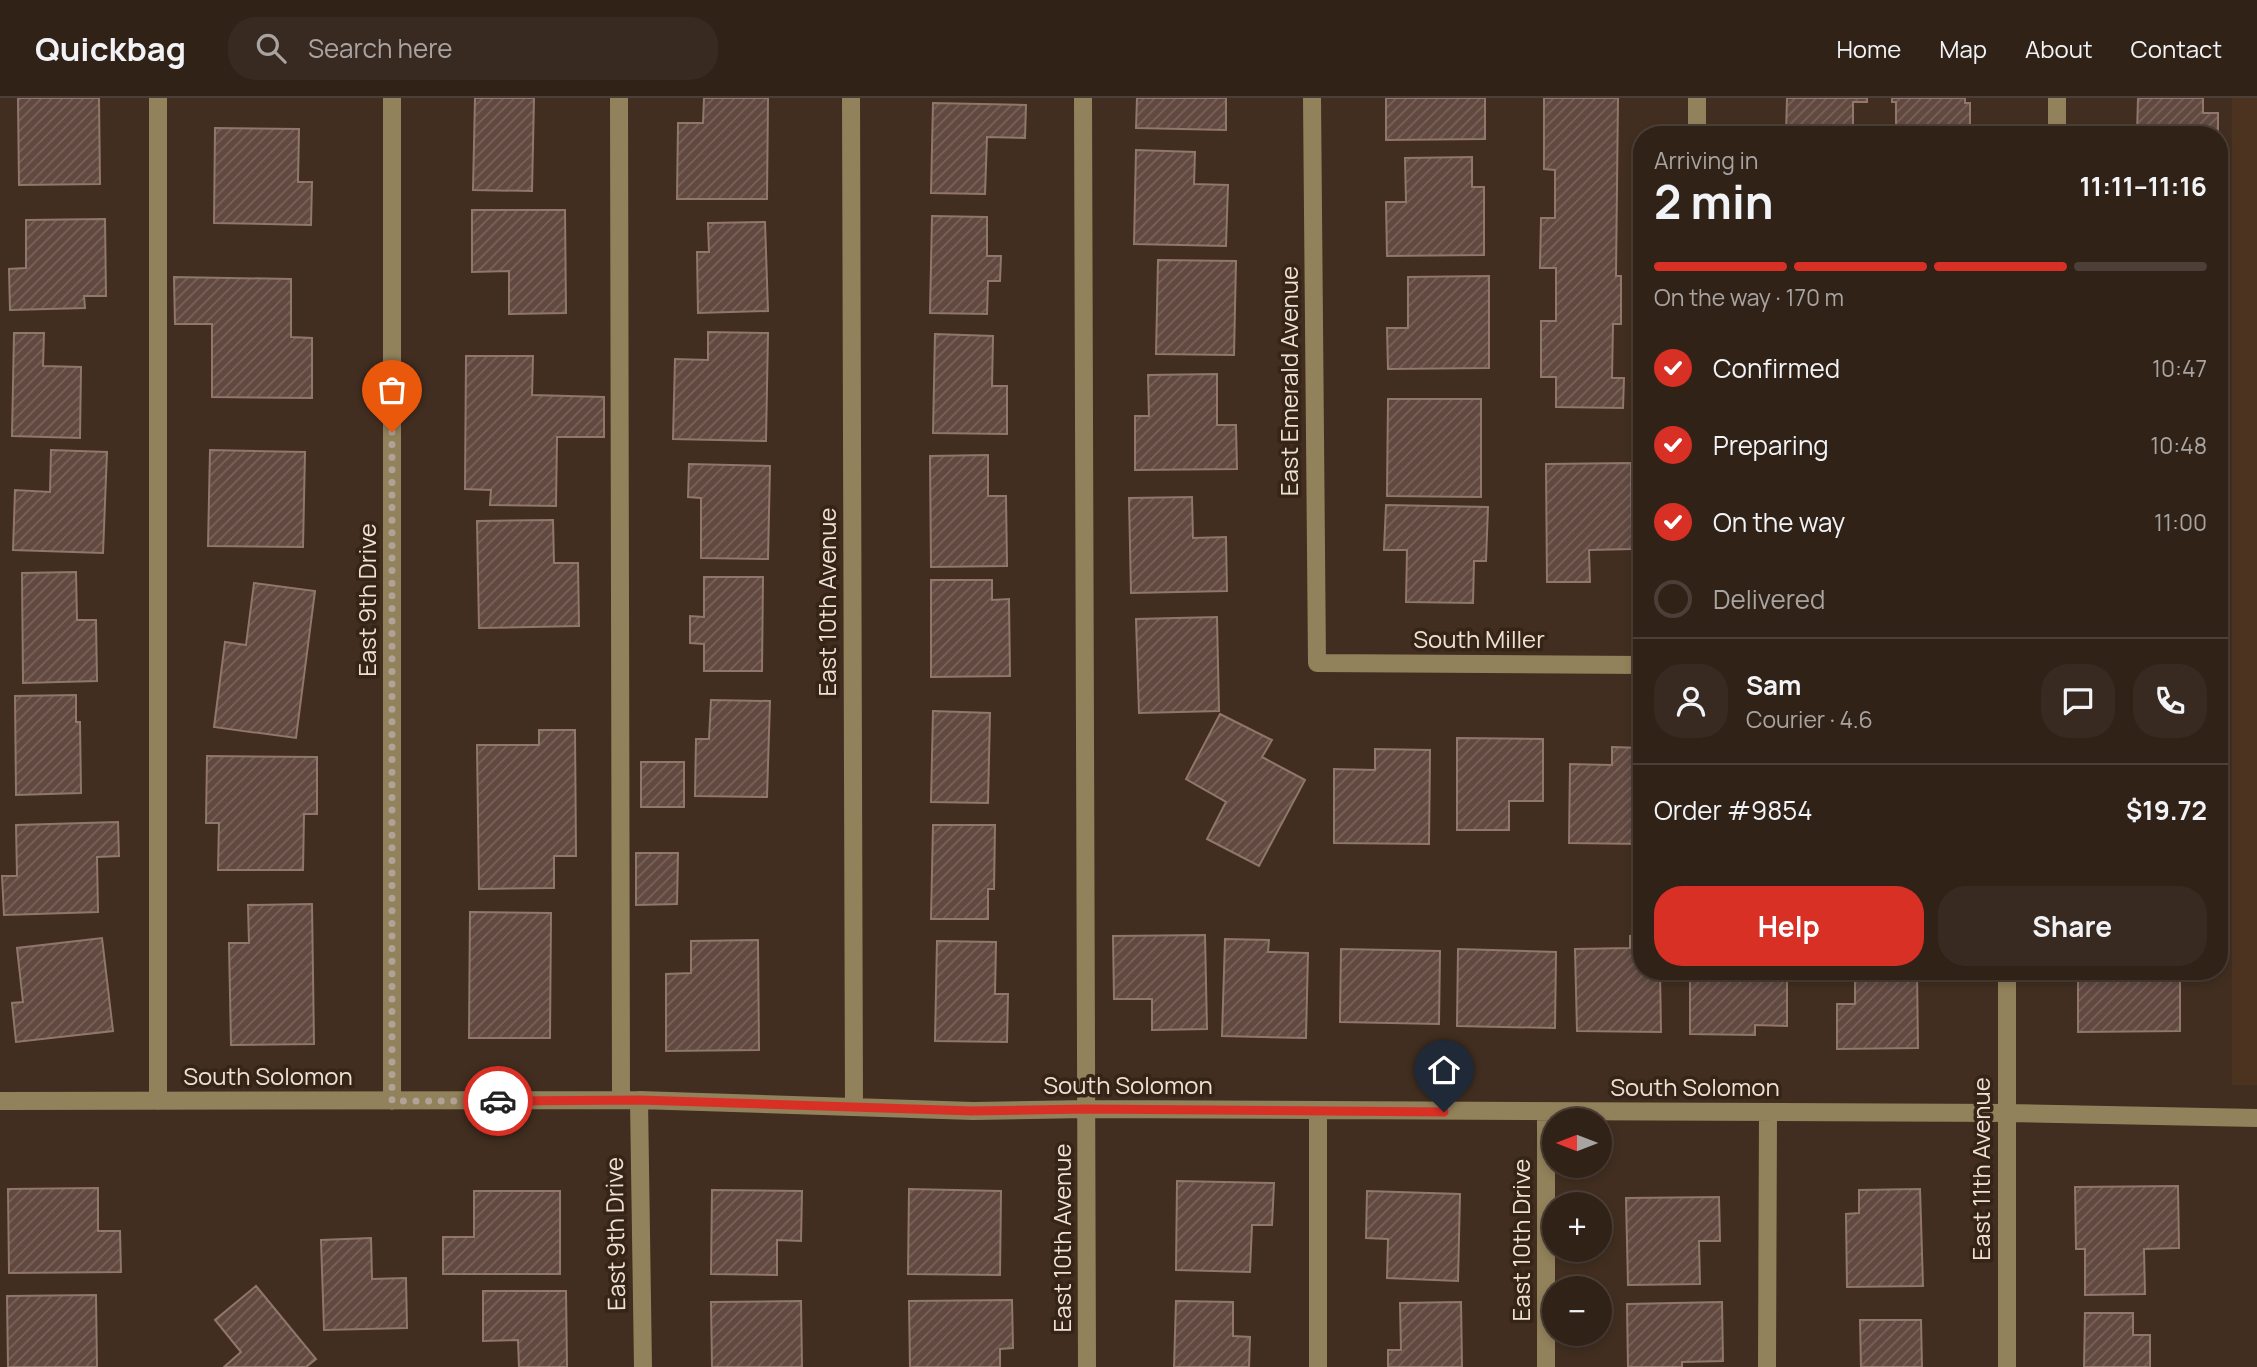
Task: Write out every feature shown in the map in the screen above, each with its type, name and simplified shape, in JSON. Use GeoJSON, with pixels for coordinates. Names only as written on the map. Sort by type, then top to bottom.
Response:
{"type":"FeatureCollection","features":[{"type":"Feature","properties":{"kind":"street"},"geometry":{"type":"LineString","coordinates":[[158,98],[159,1101]]}},
{"type":"Feature","properties":{"kind":"street","name":"East 9th Drive"},"geometry":{"type":"LineString","coordinates":[[392,98],[392,1101]]}},
{"type":"Feature","properties":{"kind":"street","name":"East 9th Drive"},"geometry":{"type":"LineString","coordinates":[[619,98],[630,1100],[643,1367]]}},
{"type":"Feature","properties":{"kind":"street","name":"East 10th Avenue"},"geometry":{"type":"LineString","coordinates":[[851,98],[854,1107]]}},
{"type":"Feature","properties":{"kind":"street","name":"East 10th Avenue"},"geometry":{"type":"LineString","coordinates":[[1083,98],[1087,1367]]}},
{"type":"Feature","properties":{"kind":"street","name":"East Emerald Avenue"},"geometry":{"type":"LineString","coordinates":[[1312,98],[1317,663]]}},
{"type":"Feature","properties":{"kind":"street"},"geometry":{"type":"LineString","coordinates":[[1697,98],[1697,126]]}},
{"type":"Feature","properties":{"kind":"street"},"geometry":{"type":"LineString","coordinates":[[2057,98],[2057,126]]}},
{"type":"Feature","properties":{"kind":"street","name":"South Miller"},"geometry":{"type":"LineString","coordinates":[[1317,663],[1633,665]]}},
{"type":"Feature","properties":{"kind":"street","name":"East 11th Avenue"},"geometry":{"type":"LineString","coordinates":[[2007,980],[2007,1367]]}},
{"type":"Feature","properties":{"kind":"street","name":"South Solomon"},"geometry":{"type":"LineString","coordinates":[[0,1101],[630,1100],[973,1111],[1087,1109],[1542,1112]]}},
{"type":"Feature","properties":{"kind":"street"},"geometry":{"type":"LineString","coordinates":[[1318,1111],[1318,1367]]}},
{"type":"Feature","properties":{"kind":"street","name":"South Solomon"},"geometry":{"type":"LineString","coordinates":[[1612,1112],[2007,1113],[2257,1118]]}},
{"type":"Feature","properties":{"kind":"street"},"geometry":{"type":"LineString","coordinates":[[1767,1367],[1768,1112]]}},
{"type":"Feature","properties":{"kind":"street","name":"East 10th Drive"},"geometry":{"type":"LineString","coordinates":[[1546,1178],[1546,1367]]}},
{"type":"Feature","properties":{"kind":"shaded area"},"geometry":{"type":"Polygon","coordinates":[[[2232,98],[2257,98],[2257,1085],[2232,1085],[2232,98]]]}},
{"type":"Feature","properties":{"kind":"building"},"geometry":{"type":"Polygon","coordinates":[[[18,98],[99,98],[100,184],[19,185],[18,98]]]}},
{"type":"Feature","properties":{"kind":"building"},"geometry":{"type":"Polygon","coordinates":[[[475,98],[534,98],[532,191],[473,190],[475,98]]]}},
{"type":"Feature","properties":{"kind":"building"},"geometry":{"type":"Polygon","coordinates":[[[704,98],[768,98],[767,199],[677,199],[678,123],[703,123],[704,98]]]}},
{"type":"Feature","properties":{"kind":"building"},"geometry":{"type":"Polygon","coordinates":[[[1137,98],[1226,98],[1226,130],[1136,128],[1137,98]]]}},
{"type":"Feature","properties":{"kind":"building"},"geometry":{"type":"Polygon","coordinates":[[[1386,98],[1485,98],[1485,139],[1386,140],[1386,98]]]}},
{"type":"Feature","properties":{"kind":"building"},"geometry":{"type":"Polygon","coordinates":[[[1544,98],[1618,98],[1616,276],[1621,276],[1621,324],[1613,324],[1612,378],[1624,378],[1623,408],[1556,407],[1556,377],[1541,377],[1541,321],[1556,321],[1556,268],[1540,268],[1541,218],[1555,218],[1555,170],[1544,169],[1544,98]]]}},
{"type":"Feature","properties":{"kind":"building"},"geometry":{"type":"Polygon","coordinates":[[[1787,98],[1867,98],[1867,102],[1853,102],[1853,126],[1786,126],[1787,98]]]}},
{"type":"Feature","properties":{"kind":"building"},"geometry":{"type":"Polygon","coordinates":[[[1892,98],[1965,98],[1965,103],[1970,103],[1970,126],[1896,126],[1896,102],[1892,102],[1892,98]]]}},
{"type":"Feature","properties":{"kind":"building"},"geometry":{"type":"Polygon","coordinates":[[[2138,98],[2203,98],[2203,113],[2218,113],[2218,126],[2137,126],[2138,98]]]}},
{"type":"Feature","properties":{"kind":"building"},"geometry":{"type":"Polygon","coordinates":[[[933,103],[1026,105],[1025,138],[987,137],[985,194],[931,193],[933,103]]]}},
{"type":"Feature","properties":{"kind":"building"},"geometry":{"type":"Polygon","coordinates":[[[215,128],[299,129],[298,182],[312,182],[311,225],[214,223],[215,128]]]}},
{"type":"Feature","properties":{"kind":"building"},"geometry":{"type":"Polygon","coordinates":[[[1136,150],[1195,152],[1194,184],[1228,185],[1226,246],[1134,244],[1136,150]]]}},
{"type":"Feature","properties":{"kind":"building"},"geometry":{"type":"Polygon","coordinates":[[[1472,157],[1472,187],[1484,187],[1484,255],[1387,256],[1386,202],[1406,202],[1405,158],[1472,157]]]}},
{"type":"Feature","properties":{"kind":"building"},"geometry":{"type":"Polygon","coordinates":[[[472,210],[565,210],[566,313],[509,314],[509,271],[472,272],[472,210]]]}},
{"type":"Feature","properties":{"kind":"building"},"geometry":{"type":"Polygon","coordinates":[[[932,216],[987,217],[987,256],[1001,256],[1000,281],[988,281],[987,314],[930,313],[932,216]]]}},
{"type":"Feature","properties":{"kind":"building"},"geometry":{"type":"Polygon","coordinates":[[[105,219],[106,296],[84,296],[85,308],[10,310],[9,269],[26,268],[26,220],[105,219]]]}},
{"type":"Feature","properties":{"kind":"building"},"geometry":{"type":"Polygon","coordinates":[[[765,222],[768,311],[698,313],[697,252],[709,252],[708,223],[765,222]]]}},
{"type":"Feature","properties":{"kind":"building"},"geometry":{"type":"Polygon","coordinates":[[[1158,260],[1236,261],[1234,355],[1156,354],[1158,260]]]}},
{"type":"Feature","properties":{"kind":"building"},"geometry":{"type":"Polygon","coordinates":[[[1489,276],[1489,368],[1388,369],[1387,328],[1408,328],[1408,277],[1489,276]]]}},
{"type":"Feature","properties":{"kind":"building"},"geometry":{"type":"Polygon","coordinates":[[[174,277],[291,279],[291,337],[312,338],[312,398],[212,397],[212,324],[175,324],[174,277]]]}},
{"type":"Feature","properties":{"kind":"building"},"geometry":{"type":"Polygon","coordinates":[[[708,332],[768,333],[766,441],[673,439],[675,359],[708,360],[708,332]]]}},
{"type":"Feature","properties":{"kind":"building"},"geometry":{"type":"Polygon","coordinates":[[[14,333],[44,333],[43,366],[81,367],[80,438],[12,436],[14,333]]]}},
{"type":"Feature","properties":{"kind":"building"},"geometry":{"type":"Polygon","coordinates":[[[935,334],[993,336],[992,386],[1007,386],[1007,434],[933,433],[935,334]]]}},
{"type":"Feature","properties":{"kind":"building"},"geometry":{"type":"Polygon","coordinates":[[[466,356],[533,356],[532,395],[604,397],[604,437],[557,437],[556,506],[490,505],[491,490],[465,489],[466,356]]]}},
{"type":"Feature","properties":{"kind":"building"},"geometry":{"type":"Polygon","coordinates":[[[1217,374],[1217,425],[1236,425],[1237,469],[1135,470],[1135,416],[1149,416],[1148,375],[1217,374]]]}},
{"type":"Feature","properties":{"kind":"building"},"geometry":{"type":"Polygon","coordinates":[[[1388,399],[1481,399],[1481,497],[1387,496],[1388,399]]]}},
{"type":"Feature","properties":{"kind":"building"},"geometry":{"type":"Polygon","coordinates":[[[51,450],[107,452],[103,553],[13,550],[15,490],[50,492],[51,450]]]}},
{"type":"Feature","properties":{"kind":"building"},"geometry":{"type":"Polygon","coordinates":[[[210,450],[305,452],[303,547],[208,546],[210,450]]]}},
{"type":"Feature","properties":{"kind":"building"},"geometry":{"type":"Polygon","coordinates":[[[988,455],[988,496],[1006,496],[1007,566],[931,567],[930,456],[988,455]]]}},
{"type":"Feature","properties":{"kind":"building"},"geometry":{"type":"Polygon","coordinates":[[[1631,463],[1632,549],[1589,550],[1590,582],[1547,582],[1546,464],[1631,463]]]}},
{"type":"Feature","properties":{"kind":"building"},"geometry":{"type":"Polygon","coordinates":[[[689,464],[770,466],[768,559],[701,558],[701,498],[688,497],[689,464]]]}},
{"type":"Feature","properties":{"kind":"building"},"geometry":{"type":"Polygon","coordinates":[[[1192,497],[1193,538],[1226,537],[1227,591],[1131,593],[1129,498],[1192,497]]]}},
{"type":"Feature","properties":{"kind":"building"},"geometry":{"type":"Polygon","coordinates":[[[1386,505],[1488,507],[1486,561],[1474,561],[1473,603],[1406,602],[1407,550],[1384,550],[1386,505]]]}},
{"type":"Feature","properties":{"kind":"building"},"geometry":{"type":"Polygon","coordinates":[[[553,520],[554,563],[578,563],[579,626],[479,628],[477,521],[553,520]]]}},
{"type":"Feature","properties":{"kind":"building"},"geometry":{"type":"Polygon","coordinates":[[[76,572],[77,620],[96,620],[97,681],[23,683],[22,573],[76,572]]]}},
{"type":"Feature","properties":{"kind":"building"},"geometry":{"type":"Polygon","coordinates":[[[704,577],[763,577],[762,671],[704,671],[704,644],[690,643],[690,616],[704,617],[704,577]]]}},
{"type":"Feature","properties":{"kind":"building"},"geometry":{"type":"Polygon","coordinates":[[[931,580],[992,580],[992,600],[1009,599],[1010,676],[931,677],[931,580]]]}},
{"type":"Feature","properties":{"kind":"building"},"geometry":{"type":"Polygon","coordinates":[[[254,583],[315,591],[296,738],[214,727],[225,642],[246,645],[254,583]]]}},
{"type":"Feature","properties":{"kind":"building"},"geometry":{"type":"Polygon","coordinates":[[[1217,617],[1219,711],[1139,713],[1136,619],[1217,617]]]}},
{"type":"Feature","properties":{"kind":"building"},"geometry":{"type":"Polygon","coordinates":[[[76,695],[76,722],[80,722],[81,793],[16,795],[15,696],[76,695]]]}},
{"type":"Feature","properties":{"kind":"building"},"geometry":{"type":"Polygon","coordinates":[[[711,700],[770,701],[767,797],[695,796],[696,739],[709,739],[711,700]]]}},
{"type":"Feature","properties":{"kind":"building"},"geometry":{"type":"Polygon","coordinates":[[[933,711],[990,713],[988,803],[931,802],[933,711]]]}},
{"type":"Feature","properties":{"kind":"building"},"geometry":{"type":"Polygon","coordinates":[[[1220,714],[1272,740],[1262,757],[1305,780],[1259,866],[1207,839],[1226,802],[1186,779],[1220,714]]]}},
{"type":"Feature","properties":{"kind":"building"},"geometry":{"type":"Polygon","coordinates":[[[539,730],[575,730],[576,856],[554,856],[554,888],[479,889],[477,745],[539,745],[539,730]]]}},
{"type":"Feature","properties":{"kind":"building"},"geometry":{"type":"Polygon","coordinates":[[[1457,738],[1543,739],[1543,801],[1509,801],[1509,830],[1457,830],[1457,738]]]}},
{"type":"Feature","properties":{"kind":"building"},"geometry":{"type":"Polygon","coordinates":[[[1612,747],[1633,748],[1633,844],[1569,843],[1570,764],[1612,765],[1612,747]]]}},
{"type":"Feature","properties":{"kind":"building"},"geometry":{"type":"Polygon","coordinates":[[[1375,749],[1430,750],[1429,844],[1334,843],[1334,769],[1375,770],[1375,749]]]}},
{"type":"Feature","properties":{"kind":"building"},"geometry":{"type":"Polygon","coordinates":[[[207,756],[317,757],[317,814],[304,814],[303,870],[218,870],[219,823],[206,823],[207,756]]]}},
{"type":"Feature","properties":{"kind":"building"},"geometry":{"type":"Polygon","coordinates":[[[641,762],[684,762],[684,807],[641,807],[641,762]]]}},
{"type":"Feature","properties":{"kind":"building"},"geometry":{"type":"Polygon","coordinates":[[[118,822],[119,856],[97,857],[98,912],[4,915],[2,876],[17,876],[16,825],[118,822]]]}},
{"type":"Feature","properties":{"kind":"building"},"geometry":{"type":"Polygon","coordinates":[[[933,825],[995,825],[994,889],[988,889],[988,919],[931,919],[933,825]]]}},
{"type":"Feature","properties":{"kind":"building"},"geometry":{"type":"Polygon","coordinates":[[[636,853],[678,853],[677,904],[636,905],[636,853]]]}},
{"type":"Feature","properties":{"kind":"building"},"geometry":{"type":"Polygon","coordinates":[[[312,904],[314,1044],[231,1045],[229,943],[249,943],[248,905],[312,904]]]}},
{"type":"Feature","properties":{"kind":"building"},"geometry":{"type":"Polygon","coordinates":[[[470,912],[551,913],[550,1038],[469,1038],[470,912]]]}},
{"type":"Feature","properties":{"kind":"building"},"geometry":{"type":"Polygon","coordinates":[[[1205,935],[1207,1029],[1152,1030],[1152,999],[1114,999],[1113,936],[1205,935]]]}},
{"type":"Feature","properties":{"kind":"building"},"geometry":{"type":"Polygon","coordinates":[[[1630,936],[1633,936],[1633,980],[1660,980],[1661,1032],[1577,1031],[1575,949],[1630,948],[1630,936]]]}},
{"type":"Feature","properties":{"kind":"building"},"geometry":{"type":"Polygon","coordinates":[[[102,938],[113,1031],[16,1042],[12,1003],[23,1002],[17,948],[102,938]]]}},
{"type":"Feature","properties":{"kind":"building"},"geometry":{"type":"Polygon","coordinates":[[[1225,939],[1269,940],[1268,952],[1308,953],[1306,1038],[1222,1036],[1225,939]]]}},
{"type":"Feature","properties":{"kind":"building"},"geometry":{"type":"Polygon","coordinates":[[[758,940],[759,1050],[666,1051],[666,974],[691,973],[691,941],[758,940]]]}},
{"type":"Feature","properties":{"kind":"building"},"geometry":{"type":"Polygon","coordinates":[[[937,941],[996,942],[995,994],[1008,994],[1007,1042],[935,1041],[937,941]]]}},
{"type":"Feature","properties":{"kind":"building"},"geometry":{"type":"Polygon","coordinates":[[[1341,949],[1440,951],[1439,1024],[1340,1022],[1341,949]]]}},
{"type":"Feature","properties":{"kind":"building"},"geometry":{"type":"Polygon","coordinates":[[[1458,949],[1556,952],[1555,1028],[1457,1026],[1458,949]]]}},
{"type":"Feature","properties":{"kind":"building"},"geometry":{"type":"Polygon","coordinates":[[[1690,980],[1787,980],[1787,1026],[1755,1025],[1755,1035],[1690,1034],[1690,980]]]}},
{"type":"Feature","properties":{"kind":"building"},"geometry":{"type":"Polygon","coordinates":[[[1855,980],[1917,980],[1918,1048],[1837,1049],[1837,1004],[1855,1004],[1855,980]]]}},
{"type":"Feature","properties":{"kind":"building"},"geometry":{"type":"Polygon","coordinates":[[[2078,980],[2180,980],[2180,1031],[2078,1032],[2078,980]]]}},
{"type":"Feature","properties":{"kind":"building"},"geometry":{"type":"Polygon","coordinates":[[[1177,1181],[1274,1183],[1272,1225],[1252,1225],[1250,1272],[1176,1270],[1177,1181]]]}},
{"type":"Feature","properties":{"kind":"building"},"geometry":{"type":"Polygon","coordinates":[[[2178,1186],[2179,1248],[2144,1249],[2145,1294],[2085,1295],[2085,1249],[2076,1249],[2075,1187],[2178,1186]]]}},
{"type":"Feature","properties":{"kind":"building"},"geometry":{"type":"Polygon","coordinates":[[[98,1188],[98,1231],[120,1231],[121,1272],[9,1273],[8,1189],[98,1188]]]}},
{"type":"Feature","properties":{"kind":"building"},"geometry":{"type":"Polygon","coordinates":[[[909,1189],[1001,1191],[1000,1275],[908,1274],[909,1189]]]}},
{"type":"Feature","properties":{"kind":"building"},"geometry":{"type":"Polygon","coordinates":[[[1920,1189],[1923,1286],[1847,1287],[1846,1214],[1859,1213],[1859,1190],[1920,1189]]]}},
{"type":"Feature","properties":{"kind":"building"},"geometry":{"type":"Polygon","coordinates":[[[712,1190],[802,1191],[801,1241],[777,1240],[777,1275],[711,1274],[712,1190]]]}},
{"type":"Feature","properties":{"kind":"building"},"geometry":{"type":"Polygon","coordinates":[[[474,1191],[560,1191],[560,1274],[443,1274],[443,1237],[474,1237],[474,1191]]]}},
{"type":"Feature","properties":{"kind":"building"},"geometry":{"type":"Polygon","coordinates":[[[1367,1191],[1460,1194],[1458,1281],[1387,1278],[1388,1239],[1366,1238],[1367,1191]]]}},
{"type":"Feature","properties":{"kind":"building"},"geometry":{"type":"Polygon","coordinates":[[[1719,1197],[1720,1241],[1699,1241],[1700,1284],[1628,1285],[1626,1198],[1719,1197]]]}},
{"type":"Feature","properties":{"kind":"building"},"geometry":{"type":"Polygon","coordinates":[[[371,1238],[372,1279],[406,1278],[407,1328],[324,1330],[321,1240],[371,1238]]]}},
{"type":"Feature","properties":{"kind":"building"},"geometry":{"type":"Polygon","coordinates":[[[256,1286],[316,1359],[306,1367],[224,1367],[241,1352],[215,1320],[256,1286]]]}},
{"type":"Feature","properties":{"kind":"building"},"geometry":{"type":"Polygon","coordinates":[[[483,1291],[566,1291],[567,1367],[519,1367],[518,1340],[483,1341],[483,1291]]]}},
{"type":"Feature","properties":{"kind":"building"},"geometry":{"type":"Polygon","coordinates":[[[96,1295],[97,1367],[8,1367],[7,1296],[96,1295]]]}},
{"type":"Feature","properties":{"kind":"building"},"geometry":{"type":"Polygon","coordinates":[[[1012,1300],[1013,1348],[1000,1349],[1000,1367],[910,1367],[909,1301],[1012,1300]]]}},
{"type":"Feature","properties":{"kind":"building"},"geometry":{"type":"Polygon","coordinates":[[[801,1301],[802,1367],[712,1367],[711,1302],[801,1301]]]}},
{"type":"Feature","properties":{"kind":"building"},"geometry":{"type":"Polygon","coordinates":[[[1176,1301],[1233,1302],[1233,1336],[1250,1337],[1249,1367],[1174,1367],[1176,1301]]]}},
{"type":"Feature","properties":{"kind":"building"},"geometry":{"type":"Polygon","coordinates":[[[1461,1302],[1462,1367],[1388,1367],[1388,1350],[1401,1350],[1400,1303],[1461,1302]]]}},
{"type":"Feature","properties":{"kind":"building"},"geometry":{"type":"Polygon","coordinates":[[[1722,1302],[1723,1361],[1682,1362],[1682,1367],[1628,1367],[1627,1304],[1722,1302]]]}},
{"type":"Feature","properties":{"kind":"building"},"geometry":{"type":"Polygon","coordinates":[[[2085,1313],[2133,1313],[2133,1335],[2150,1335],[2150,1367],[2084,1367],[2085,1313]]]}},
{"type":"Feature","properties":{"kind":"building"},"geometry":{"type":"Polygon","coordinates":[[[1860,1320],[1921,1320],[1922,1367],[1861,1367],[1860,1320]]]}},
{"type":"Feature","properties":{"kind":"way so far"},"geometry":{"type":"LineString","coordinates":[[392,432],[392,1101],[498,1101]]}},
{"type":"Feature","properties":{"kind":"route"},"geometry":{"type":"LineString","coordinates":[[498,1101],[639,1100],[973,1111],[1087,1109],[1444,1112]]}}]}
